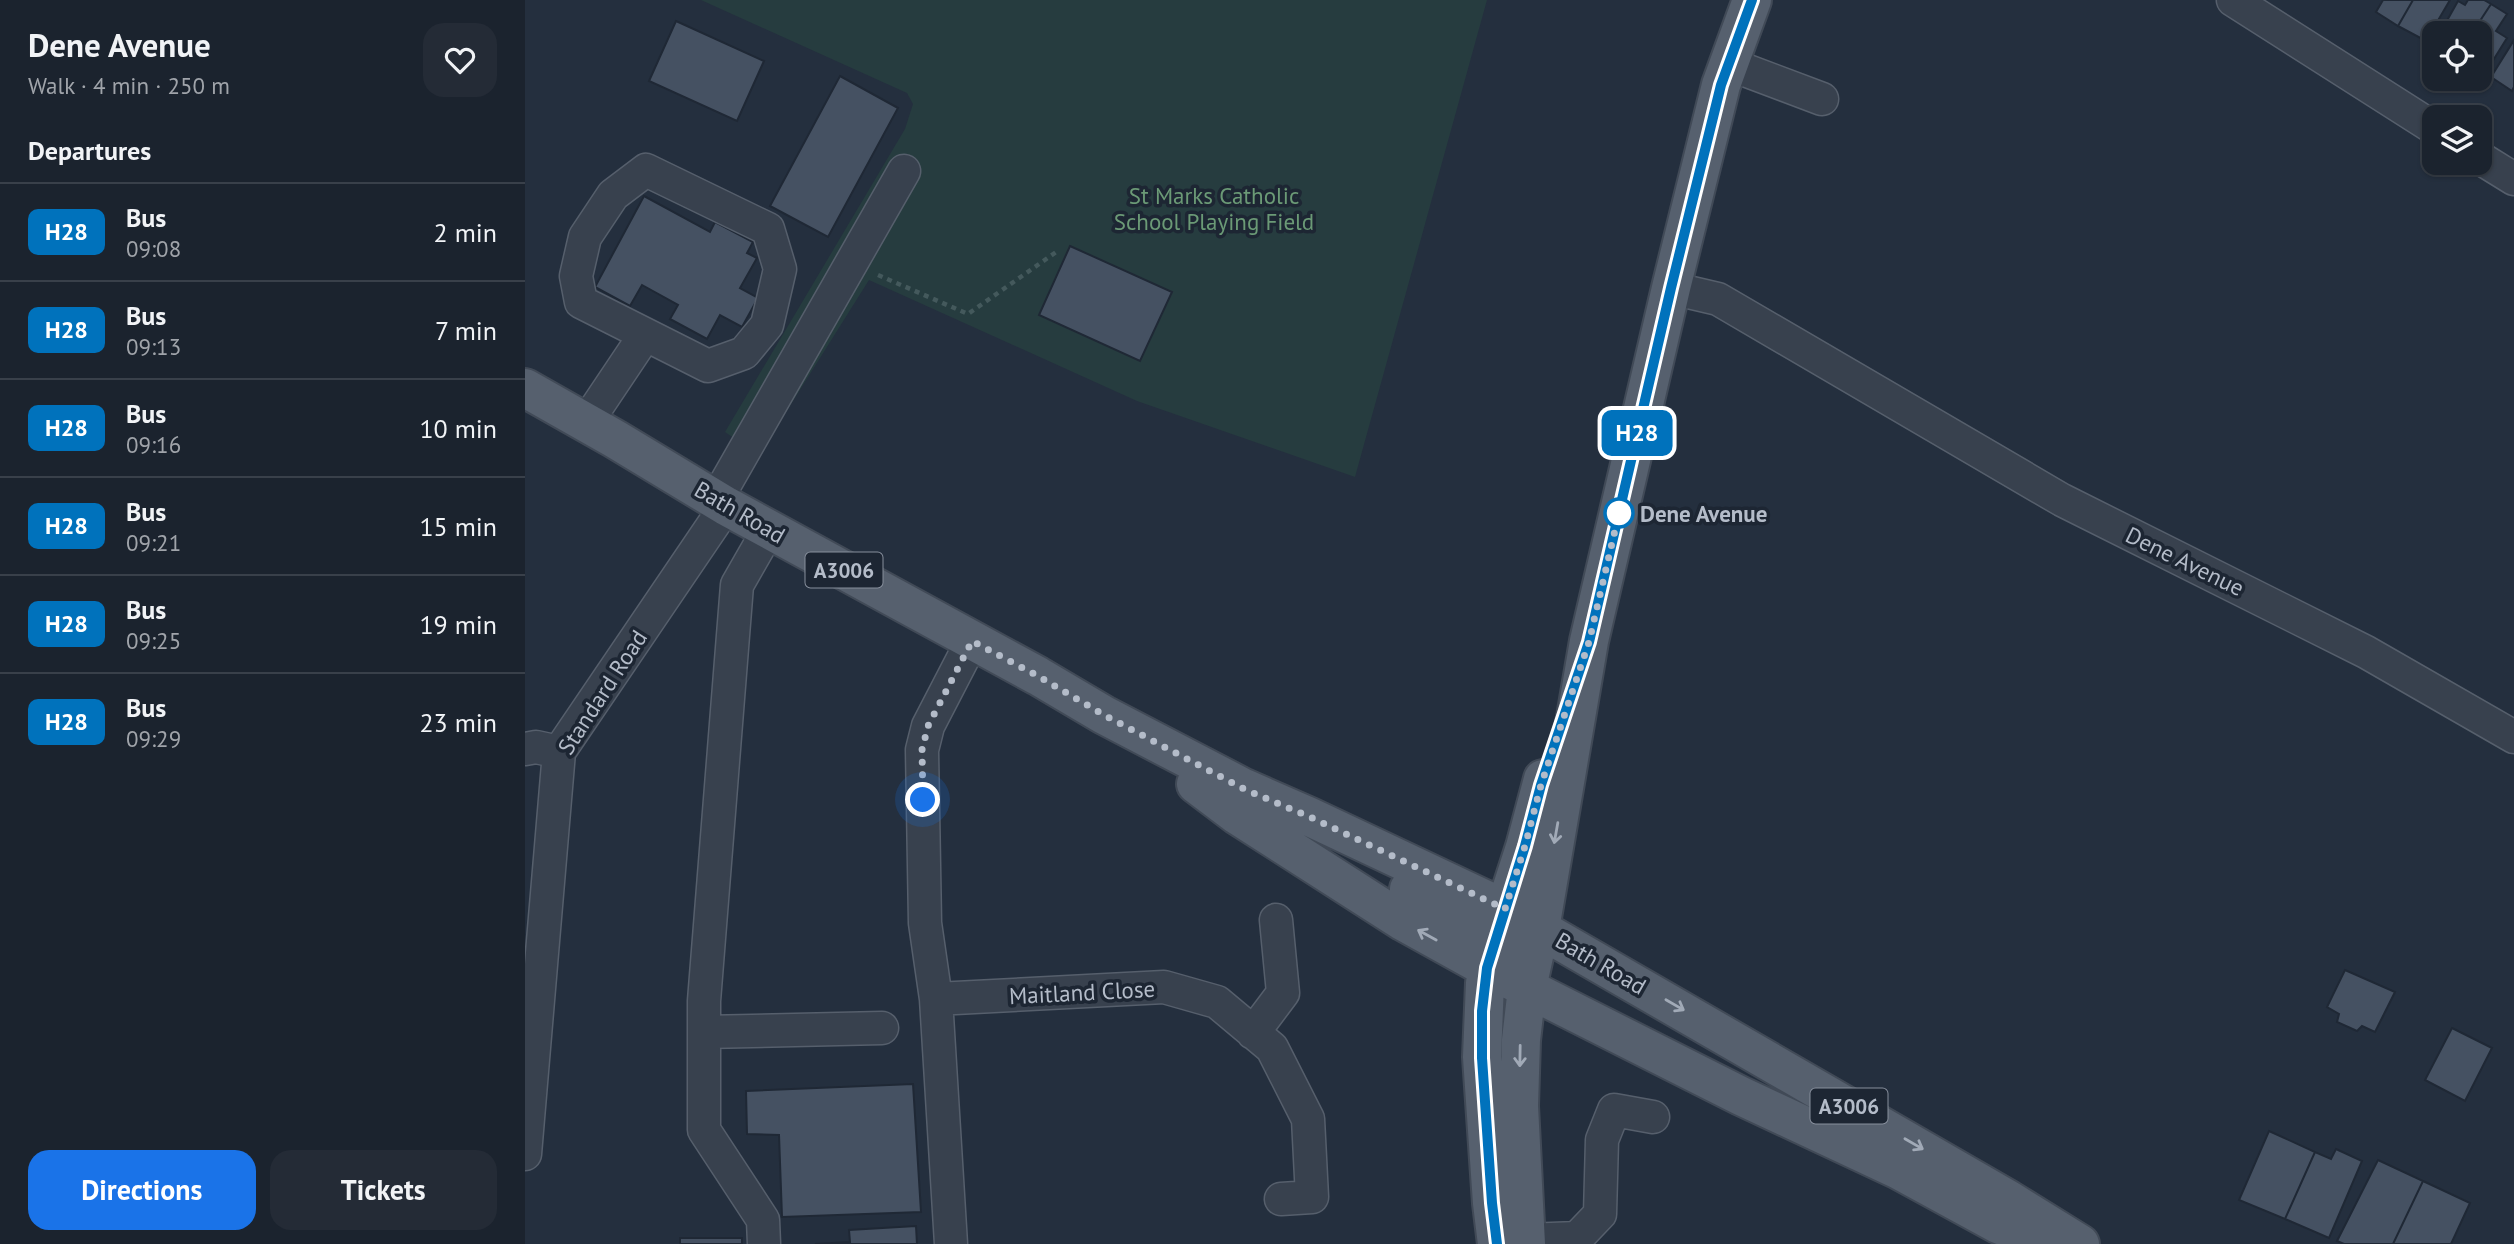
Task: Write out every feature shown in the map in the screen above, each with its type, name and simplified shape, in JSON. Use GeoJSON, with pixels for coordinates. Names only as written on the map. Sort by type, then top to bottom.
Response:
{"type":"FeatureCollection","features":[{"type":"Feature","properties":{"kind":"main road"},"geometry":{"type":"LineString","coordinates":[[1517,1243],[1521,1040],[1589,642],[1721,85],[1752,0]]}},
{"type":"Feature","properties":{"kind":"main road","name":"Bath Road"},"geometry":{"type":"LineString","coordinates":[[525,388],[721,503],[1038,676],[1104,715],[1244,789],[1310,817],[1495,939],[1998,1222],[2080,1244]]}},
{"type":"Feature","properties":{"kind":"main road"},"geometry":{"type":"LineString","coordinates":[[1517,1243],[1492,1203],[1482,1058],[1482,1011],[1495,939],[1525,846],[1541,785],[1589,642]]}},
{"type":"Feature","properties":{"kind":"main road","name":"Bath Road"},"geometry":{"type":"LineString","coordinates":[[1104,715],[1237,815],[1404,922],[1495,939],[1533,958],[1741,1096],[1899,1170],[2045,1244]]}},
{"type":"Feature","properties":{"kind":"street"},"geometry":{"type":"LineString","coordinates":[[2233,0],[2422,120]]}},
{"type":"Feature","properties":{"kind":"street"},"geometry":{"type":"LineString","coordinates":[[1729,64],[1822,99]]}},
{"type":"Feature","properties":{"kind":"street"},"geometry":{"type":"LineString","coordinates":[[2492,165],[2514,179]]}},
{"type":"Feature","properties":{"kind":"street"},"geometry":{"type":"LineString","coordinates":[[646,170],[768,229],[780,269],[767,324],[744,353],[708,366],[645,335],[581,302],[576,275],[585,237],[613,195],[646,170]]}},
{"type":"Feature","properties":{"kind":"street","name":"Standard Road"},"geometry":{"type":"LineString","coordinates":[[525,1154],[559,752],[721,503],[904,171]]}},
{"type":"Feature","properties":{"kind":"street","name":"Dene Avenue"},"geometry":{"type":"LineString","coordinates":[[1671,288],[1718,299],[2062,500],[2366,652],[2514,737]]}},
{"type":"Feature","properties":{"kind":"street"},"geometry":{"type":"LineString","coordinates":[[586,423],[645,335]]}},
{"type":"Feature","properties":{"kind":"street"},"geometry":{"type":"LineString","coordinates":[[764,1244],[763,1220],[704,1130],[704,1001],[737,585],[769,529]]}},
{"type":"Feature","properties":{"kind":"street"},"geometry":{"type":"LineString","coordinates":[[951,1244],[936,999],[925,923],[922,750],[928,726],[972,641]]}},
{"type":"Feature","properties":{"kind":"street"},"geometry":{"type":"LineString","coordinates":[[525,749],[536,747],[559,752]]}},
{"type":"Feature","properties":{"kind":"street"},"geometry":{"type":"LineString","coordinates":[[1253,1033],[1283,993],[1276,919]]}},
{"type":"Feature","properties":{"kind":"street","name":"Maitland Close"},"geometry":{"type":"LineString","coordinates":[[936,999],[1164,987],[1217,1002],[1272,1048],[1308,1119],[1312,1197],[1281,1199]]}},
{"type":"Feature","properties":{"kind":"street"},"geometry":{"type":"LineString","coordinates":[[704,1032],[882,1028]]}},
{"type":"Feature","properties":{"kind":"street"},"geometry":{"type":"LineString","coordinates":[[1517,1243],[1577,1238],[1600,1214],[1602,1140],[1614,1110],[1653,1117]]}},
{"type":"Feature","properties":{"kind":"path"},"geometry":{"type":"LineString","coordinates":[[851,264],[968,314],[1059,250]]}},
{"type":"Feature","properties":{"kind":"green space","name":"St Marks Catholic School Playing Field"},"geometry":{"type":"Polygon","coordinates":[[[701,0],[1487,0],[1355,477],[1137,401],[869,280],[759,455],[725,432],[905,129],[913,104],[907,93],[701,0]]]}},
{"type":"Feature","properties":{"kind":"building"},"geometry":{"type":"Polygon","coordinates":[[[2383,0],[2413,0],[2398,26],[2376,12],[2383,0]]]}},
{"type":"Feature","properties":{"kind":"building"},"geometry":{"type":"Polygon","coordinates":[[[2413,0],[2450,0],[2438,21],[2422,21],[2422,39],[2398,26],[2413,0]]]}},
{"type":"Feature","properties":{"kind":"building"},"geometry":{"type":"Polygon","coordinates":[[[2468,0],[2484,0],[2491,4],[2480,21],[2447,21],[2458,1],[2465,5],[2468,0]]]}},
{"type":"Feature","properties":{"kind":"building"},"geometry":{"type":"Polygon","coordinates":[[[2491,4],[2507,14],[2496,31],[2507,38],[2492,62],[2492,21],[2480,21],[2491,4]]]}},
{"type":"Feature","properties":{"kind":"building"},"geometry":{"type":"Polygon","coordinates":[[[676,21],[764,61],[737,121],[649,81],[676,21]]]}},
{"type":"Feature","properties":{"kind":"building"},"geometry":{"type":"Polygon","coordinates":[[[2514,40],[2512,91],[2492,75],[2514,40]]]}},
{"type":"Feature","properties":{"kind":"building"},"geometry":{"type":"Polygon","coordinates":[[[840,76],[898,108],[828,237],[770,206],[840,76]]]}},
{"type":"Feature","properties":{"kind":"building"},"geometry":{"type":"Polygon","coordinates":[[[644,196],[710,232],[715,222],[753,242],[747,253],[757,258],[740,288],[758,298],[742,327],[720,315],[707,339],[670,319],[678,305],[642,285],[630,306],[595,287],[644,196]]]}},
{"type":"Feature","properties":{"kind":"building"},"geometry":{"type":"Polygon","coordinates":[[[1070,246],[1172,292],[1140,361],[1039,315],[1070,246]]]}},
{"type":"Feature","properties":{"kind":"building"},"geometry":{"type":"Polygon","coordinates":[[[2345,970],[2395,992],[2375,1032],[2362,1026],[2357,1031],[2337,1022],[2339,1014],[2327,1007],[2345,970]]]}},
{"type":"Feature","properties":{"kind":"building"},"geometry":{"type":"Polygon","coordinates":[[[2452,1028],[2492,1048],[2465,1101],[2425,1080],[2452,1028]]]}},
{"type":"Feature","properties":{"kind":"building"},"geometry":{"type":"Polygon","coordinates":[[[913,1084],[921,1212],[782,1217],[779,1135],[747,1134],[746,1091],[913,1084]]]}},
{"type":"Feature","properties":{"kind":"building"},"geometry":{"type":"Polygon","coordinates":[[[2269,1131],[2315,1152],[2285,1219],[2239,1200],[2269,1131]]]}},
{"type":"Feature","properties":{"kind":"building"},"geometry":{"type":"Polygon","coordinates":[[[2336,1149],[2362,1161],[2329,1238],[2285,1219],[2315,1152],[2331,1159],[2336,1149]]]}},
{"type":"Feature","properties":{"kind":"building"},"geometry":{"type":"Polygon","coordinates":[[[2378,1160],[2423,1181],[2393,1244],[2344,1244],[2337,1241],[2378,1160]]]}},
{"type":"Feature","properties":{"kind":"building"},"geometry":{"type":"Polygon","coordinates":[[[2423,1181],[2470,1203],[2451,1244],[2393,1244],[2423,1181]]]}},
{"type":"Feature","properties":{"kind":"building"},"geometry":{"type":"Polygon","coordinates":[[[916,1226],[917,1244],[815,1244],[850,1242],[849,1230],[916,1226]]]}},
{"type":"Feature","properties":{"kind":"building"},"geometry":{"type":"Polygon","coordinates":[[[680,1238],[742,1238],[742,1244],[680,1244],[680,1238]]]}},
{"type":"Feature","properties":{"kind":"bus line","name":"H28"},"geometry":{"type":"LineString","coordinates":[[1497,1244],[1482,1058],[1482,1011],[1487,968],[1541,785],[1589,642],[1721,85],[1752,0]]}},
{"type":"Feature","properties":{"kind":"place","name":"Dene Avenue"},"geometry":{"type":"Point","coordinates":[1619,513]}},
{"type":"Feature","properties":{"kind":"route"},"geometry":{"type":"LineString","coordinates":[[923,800],[922,750],[928,726],[972,641],[1244,789],[1310,817],[1505,909],[1541,785],[1589,642],[1619,513]]}}]}
